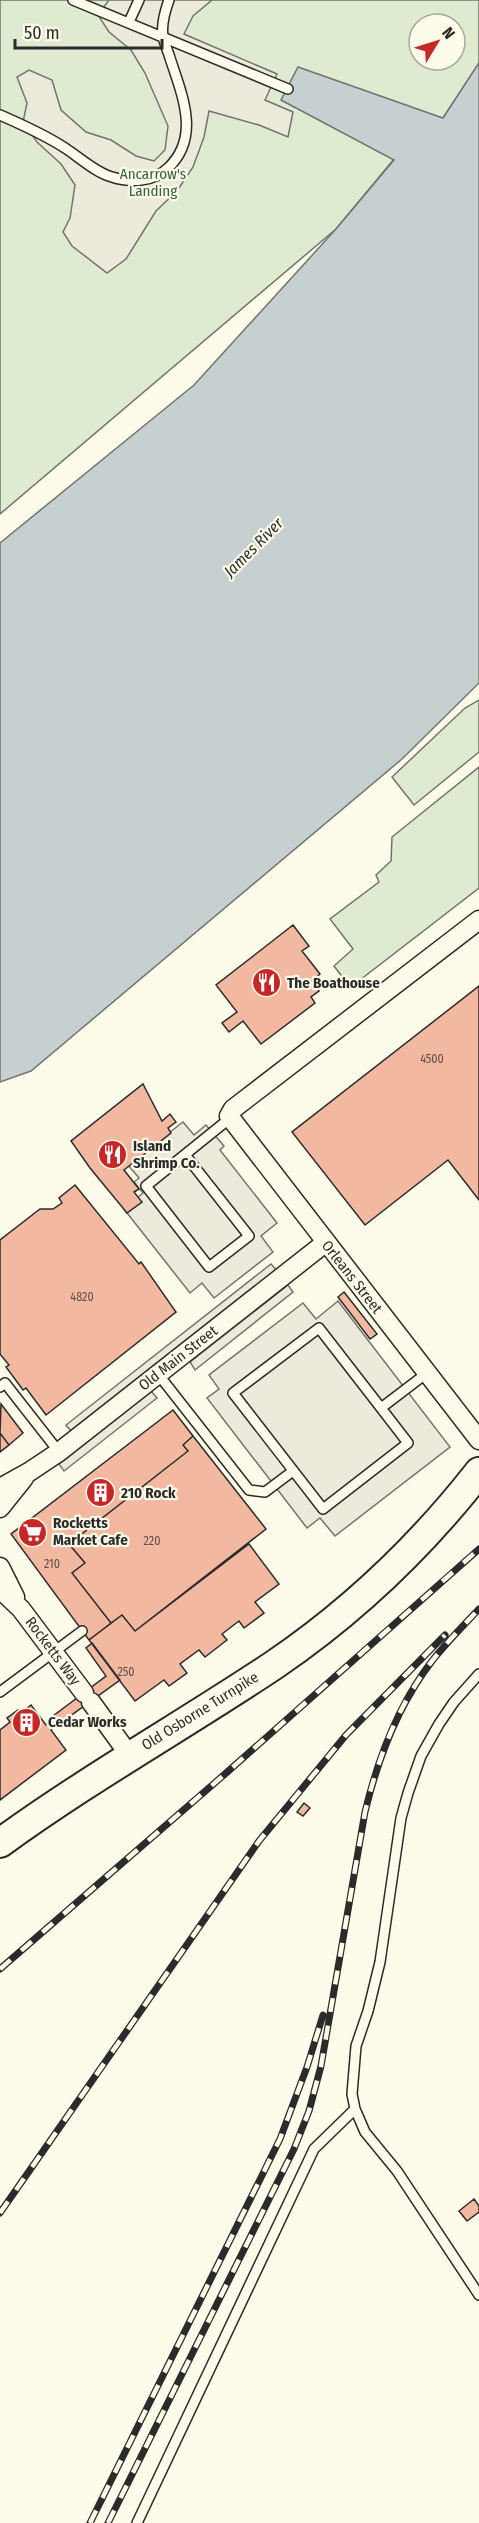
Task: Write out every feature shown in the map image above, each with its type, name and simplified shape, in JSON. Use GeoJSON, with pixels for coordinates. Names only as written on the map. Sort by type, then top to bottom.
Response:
{"type":"FeatureCollection","features":[{"type":"Feature","properties":{"kind":"main road","name":"Old Osborne Turnpike"},"geometry":{"type":"LineString","coordinates":[[0,1843],[130,1756],[275,1664],[329,1624],[393,1569],[479,1473]]}},
{"type":"Feature","properties":{"kind":"street"},"geometry":{"type":"LineString","coordinates":[[229,1116],[479,920]]}},
{"type":"Feature","properties":{"kind":"street","name":"Orleans Street"},"geometry":{"type":"LineString","coordinates":[[229,1116],[479,1440]]}},
{"type":"Feature","properties":{"kind":"street","name":"Old Main Street"},"geometry":{"type":"LineString","coordinates":[[0,1488],[59,1452],[325,1243]]}},
{"type":"Feature","properties":{"kind":"street","name":"Old Main Street"},"geometry":{"type":"LineString","coordinates":[[0,1508],[29,1472]]}},
{"type":"Feature","properties":{"kind":"street","name":"Rocketts Way"},"geometry":{"type":"LineString","coordinates":[[0,1567],[21,1609]]}},
{"type":"Feature","properties":{"kind":"street","name":"Rocketts Way"},"geometry":{"type":"LineString","coordinates":[[0,1588],[21,1609],[130,1756]]}},
{"type":"Feature","properties":{"kind":"lane"},"geometry":{"type":"LineString","coordinates":[[73,0],[288,89]]}},
{"type":"Feature","properties":{"kind":"lane"},"geometry":{"type":"LineString","coordinates":[[129,22],[138,0]]}},
{"type":"Feature","properties":{"kind":"lane"},"geometry":{"type":"LineString","coordinates":[[0,115],[52,140],[109,177],[127,181],[140,180],[149,179],[165,171],[179,158],[185,144],[188,124],[178,81],[163,36],[164,13],[169,0]]}},
{"type":"Feature","properties":{"kind":"lane"},"geometry":{"type":"LineString","coordinates":[[186,1156],[249,1236],[209,1267],[146,1186],[186,1156],[229,1116]]}},
{"type":"Feature","properties":{"kind":"lane"},"geometry":{"type":"LineString","coordinates":[[320,1328],[381,1408],[408,1443],[323,1509],[233,1393],[320,1328]]}},
{"type":"Feature","properties":{"kind":"lane"},"geometry":{"type":"LineString","coordinates":[[381,1408],[427,1373]]}},
{"type":"Feature","properties":{"kind":"lane"},"geometry":{"type":"LineString","coordinates":[[158,1374],[249,1490],[265,1492],[293,1471]]}},
{"type":"Feature","properties":{"kind":"lane"},"geometry":{"type":"LineString","coordinates":[[0,1387],[5,1383],[59,1452]]}},
{"type":"Feature","properties":{"kind":"lane"},"geometry":{"type":"LineString","coordinates":[[0,1692],[82,1631]]}},
{"type":"Feature","properties":{"kind":"lane"},"geometry":{"type":"LineString","coordinates":[[479,1674],[454,1702],[439,1724],[421,1756],[408,1793],[401,1818],[380,1962],[369,2011],[354,2056],[352,2094],[355,2109],[365,2132],[397,2171],[479,2295]]}},
{"type":"Feature","properties":{"kind":"lane"},"geometry":{"type":"LineString","coordinates":[[137,2523],[314,2149],[355,2109]]}},
{"type":"Feature","properties":{"kind":"green space","name":"Ancarrow's Landing"},"geometry":{"type":"Polygon","coordinates":[[[0,0],[479,0],[479,63],[443,118],[281,100],[394,159],[336,229],[0,514],[0,0]]]}},
{"type":"Feature","properties":{"kind":"green space"},"geometry":{"type":"Polygon","coordinates":[[[479,700],[479,752],[414,805],[392,777],[465,708],[479,700]]]}},
{"type":"Feature","properties":{"kind":"green space"},"geometry":{"type":"Polygon","coordinates":[[[479,767],[479,888],[356,983],[347,983],[334,966],[353,949],[330,919],[379,882],[376,875],[391,861],[392,837],[479,767]]]}},
{"type":"Feature","properties":{"kind":"shaded area"},"geometry":{"type":"Polygon","coordinates":[[[109,0],[212,0],[193,16],[184,34],[277,74],[265,100],[293,112],[288,137],[259,125],[209,111],[204,137],[193,167],[177,191],[156,211],[126,259],[107,273],[72,246],[63,232],[70,218],[75,185],[61,164],[37,142],[23,122],[27,103],[17,77],[29,70],[52,80],[61,110],[86,132],[111,140],[136,156],[154,161],[165,150],[168,126],[145,73],[131,50],[109,32],[98,15],[109,0]]]}},
{"type":"Feature","properties":{"kind":"shaded area"},"geometry":{"type":"Polygon","coordinates":[[[183,1122],[194,1135],[206,1125],[224,1146],[220,1150],[277,1223],[261,1236],[273,1252],[214,1298],[202,1283],[190,1293],[124,1209],[143,1193],[134,1182],[139,1178],[128,1165],[183,1122]]]}},
{"type":"Feature","properties":{"kind":"shaded area"},"geometry":{"type":"Polygon","coordinates":[[[271,1264],[277,1271],[71,1431],[66,1425],[271,1264]]]}},
{"type":"Feature","properties":{"kind":"shaded area"},"geometry":{"type":"Polygon","coordinates":[[[288,1285],[293,1292],[195,1370],[190,1362],[288,1285]]]}},
{"type":"Feature","properties":{"kind":"shaded area"},"geometry":{"type":"Polygon","coordinates":[[[338,1301],[450,1447],[335,1536],[320,1518],[307,1528],[207,1398],[219,1389],[209,1375],[303,1303],[316,1319],[338,1301]]]}},
{"type":"Feature","properties":{"kind":"shaded area"},"geometry":{"type":"Polygon","coordinates":[[[151,1391],[157,1398],[64,1471],[59,1464],[151,1391]]]}},
{"type":"Feature","properties":{"kind":"water","name":"James River"},"geometry":{"type":"Polygon","coordinates":[[[479,63],[479,683],[402,759],[31,1071],[0,1082],[0,543],[194,385],[336,229],[394,160],[281,100],[298,67],[443,118],[479,63]]]}},
{"type":"Feature","properties":{"kind":"building","name":"The Boathouse"},"geometry":{"type":"Polygon","coordinates":[[[293,925],[309,946],[302,951],[320,974],[312,981],[319,991],[311,997],[315,1003],[261,1044],[243,1021],[229,1032],[222,1023],[237,1012],[216,985],[293,925]]]}},
{"type":"Feature","properties":{"kind":"building"},"geometry":{"type":"Polygon","coordinates":[[[479,986],[479,1200],[448,1160],[365,1225],[292,1132],[479,986]]]}},
{"type":"Feature","properties":{"kind":"building","name":"Island Shrimp Co."},"geometry":{"type":"Polygon","coordinates":[[[143,1084],[162,1121],[170,1114],[176,1122],[168,1128],[171,1133],[124,1170],[139,1189],[134,1192],[142,1202],[127,1213],[71,1141],[143,1084]]]}},
{"type":"Feature","properties":{"kind":"building"},"geometry":{"type":"Polygon","coordinates":[[[75,1185],[139,1264],[141,1262],[176,1312],[46,1415],[26,1388],[23,1390],[6,1367],[9,1365],[0,1354],[0,1240],[40,1209],[53,1209],[62,1203],[59,1198],[75,1185]]]}},
{"type":"Feature","properties":{"kind":"building"},"geometry":{"type":"Polygon","coordinates":[[[344,1292],[377,1334],[370,1339],[338,1297],[344,1292]]]}},
{"type":"Feature","properties":{"kind":"building"},"geometry":{"type":"Polygon","coordinates":[[[1,1404],[23,1433],[9,1445],[0,1433],[1,1404]]]}},
{"type":"Feature","properties":{"kind":"building","name":"210 Rock"},"geometry":{"type":"Polygon","coordinates":[[[173,1410],[193,1436],[183,1445],[188,1451],[69,1544],[85,1563],[72,1573],[111,1623],[89,1640],[11,1534],[173,1410]]]}},
{"type":"Feature","properties":{"kind":"building"},"geometry":{"type":"Polygon","coordinates":[[[0,1433],[9,1445],[0,1452],[0,1433]]]}},
{"type":"Feature","properties":{"kind":"building"},"geometry":{"type":"Polygon","coordinates":[[[193,1436],[266,1529],[135,1631],[122,1615],[111,1623],[72,1573],[85,1563],[69,1544],[188,1451],[183,1445],[193,1436]]]}},
{"type":"Feature","properties":{"kind":"building"},"geometry":{"type":"Polygon","coordinates":[[[249,1544],[279,1584],[255,1602],[264,1613],[244,1628],[239,1621],[222,1634],[227,1640],[205,1657],[199,1650],[180,1664],[187,1673],[169,1686],[164,1680],[135,1701],[89,1640],[122,1615],[135,1631],[249,1544]]]}},
{"type":"Feature","properties":{"kind":"building","name":"Cedar Works"},"geometry":{"type":"Polygon","coordinates":[[[92,1643],[120,1680],[51,1730],[66,1750],[0,1800],[0,1730],[10,1722],[7,1718],[18,1710],[21,1713],[31,1705],[46,1725],[51,1721],[49,1719],[106,1676],[86,1648],[92,1643]]]}},
{"type":"Feature","properties":{"kind":"building"},"geometry":{"type":"Polygon","coordinates":[[[304,1803],[310,1808],[303,1816],[297,1812],[304,1803]]]}},
{"type":"Feature","properties":{"kind":"building"},"geometry":{"type":"Polygon","coordinates":[[[474,2199],[479,2206],[479,2212],[467,2221],[459,2211],[474,2199]]]}},
{"type":"Feature","properties":{"kind":"railway"},"geometry":{"type":"LineString","coordinates":[[0,1969],[479,1549]]}},
{"type":"Feature","properties":{"kind":"railway"},"geometry":{"type":"LineString","coordinates":[[108,2523],[294,2149],[309,2111],[321,2066],[365,1812],[383,1752],[399,1714],[420,1678],[443,1647],[479,1609]]}},
{"type":"Feature","properties":{"kind":"railway"},"geometry":{"type":"LineString","coordinates":[[0,2213],[259,1841],[346,1735],[445,1635]]}},
{"type":"Feature","properties":{"kind":"railway"},"geometry":{"type":"LineString","coordinates":[[90,2523],[280,2139],[307,2067],[323,2015]]}},
{"type":"Feature","properties":{"kind":"place","name":"The Boathouse"},"geometry":{"type":"Point","coordinates":[266,983]}},
{"type":"Feature","properties":{"kind":"place","name":"Island Shrimp Co."},"geometry":{"type":"Point","coordinates":[112,1155]}},
{"type":"Feature","properties":{"kind":"place","name":"210 Rock"},"geometry":{"type":"Point","coordinates":[100,1493]}},
{"type":"Feature","properties":{"kind":"place","name":"Rocketts Market Cafe"},"geometry":{"type":"Point","coordinates":[32,1532]}},
{"type":"Feature","properties":{"kind":"place","name":"Cedar Works"},"geometry":{"type":"Point","coordinates":[27,1722]}}]}
